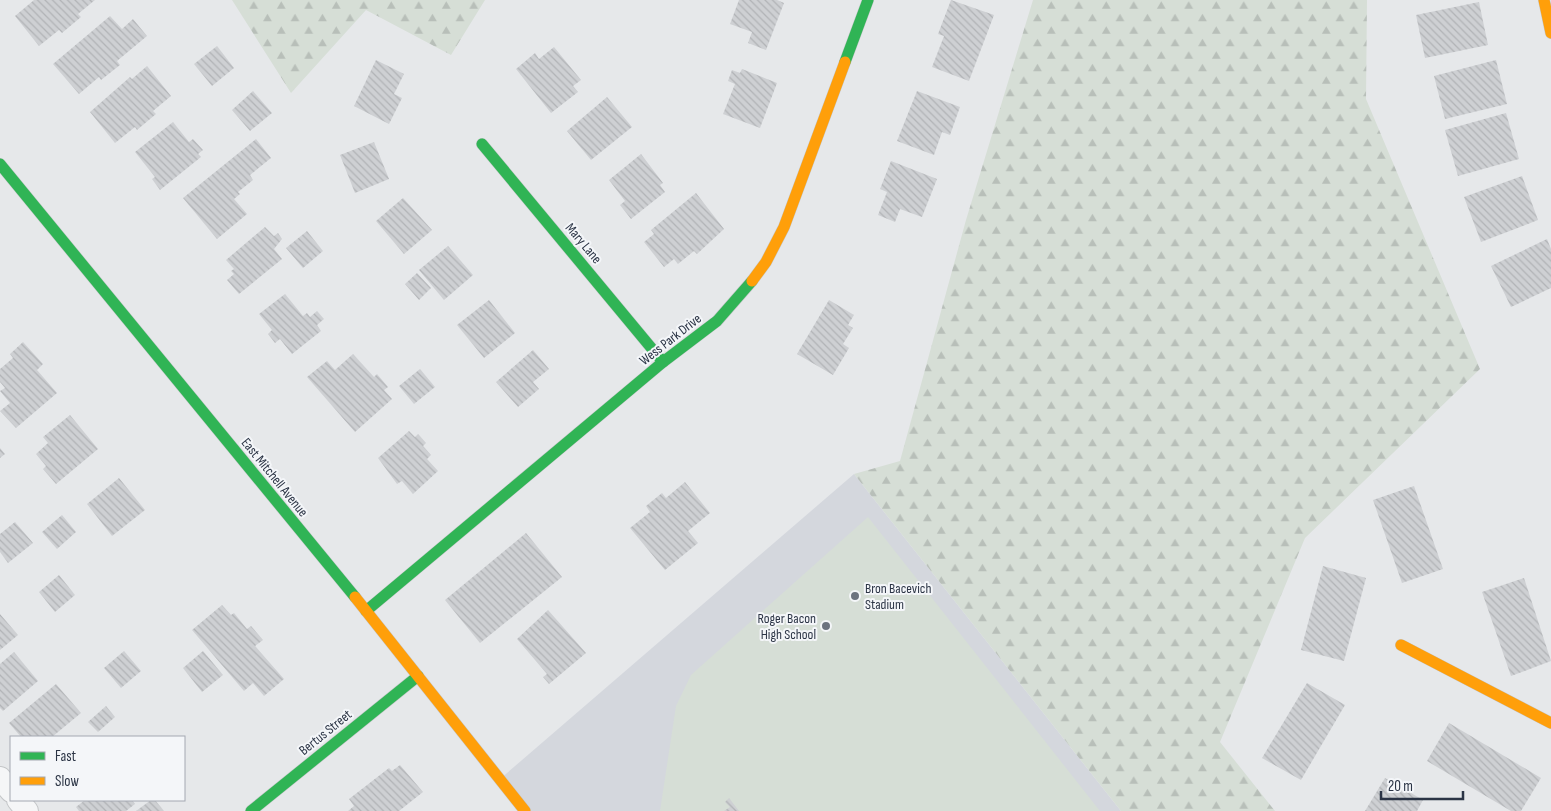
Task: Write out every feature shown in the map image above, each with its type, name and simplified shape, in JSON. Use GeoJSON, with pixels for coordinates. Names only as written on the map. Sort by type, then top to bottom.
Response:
{"type":"FeatureCollection","features":[{"type":"Feature","properties":{"kind":"street","name":"Wess Park Drive"},"geometry":{"type":"LineString","coordinates":[[366,611],[663,362],[717,321],[743,293],[766,262],[784,228],[868,0]]}},
{"type":"Feature","properties":{"kind":"street"},"geometry":{"type":"LineString","coordinates":[[1544,0],[1551,33]]}},
{"type":"Feature","properties":{"kind":"street","name":"Mary Lane"},"geometry":{"type":"LineString","coordinates":[[482,144],[663,362]]}},
{"type":"Feature","properties":{"kind":"street","name":"East Mitchell Avenue"},"geometry":{"type":"LineString","coordinates":[[0,164],[366,611],[525,811]]}},
{"type":"Feature","properties":{"kind":"street"},"geometry":{"type":"LineString","coordinates":[[1402,645],[1551,723]]}},
{"type":"Feature","properties":{"kind":"street","name":"Bertus Street"},"geometry":{"type":"LineString","coordinates":[[251,811],[418,676]]}},
{"type":"Feature","properties":{"kind":"street"},"geometry":{"type":"LineString","coordinates":[[0,778],[10,791]]}},
{"type":"Feature","properties":{"kind":"street"},"geometry":{"type":"LineString","coordinates":[[19,801],[27,811]]}},
{"type":"Feature","properties":{"kind":"shaded area","name":"Bron Bacevich Stadium"},"geometry":{"type":"Polygon","coordinates":[[[854,474],[1121,811],[525,811],[500,779],[854,474]]]}},
{"type":"Feature","properties":{"kind":"green space"},"geometry":{"type":"Polygon","coordinates":[[[232,0],[485,0],[451,55],[366,10],[291,93],[232,0]]]}},
{"type":"Feature","properties":{"kind":"green space"},"geometry":{"type":"Polygon","coordinates":[[[1033,0],[1367,0],[1366,99],[1480,369],[1305,538],[1220,742],[1275,811],[1121,811],[854,474],[900,461],[966,220],[1033,0]]]}},
{"type":"Feature","properties":{"kind":"green space","name":"Bron Bacevich Stadium"},"geometry":{"type":"Polygon","coordinates":[[[868,517],[1100,811],[660,811],[676,706],[691,675],[868,517]]]}},
{"type":"Feature","properties":{"kind":"building"},"geometry":{"type":"Polygon","coordinates":[[[34,0],[95,0],[78,14],[81,17],[62,33],[59,30],[39,46],[15,16],[34,0]]]}},
{"type":"Feature","properties":{"kind":"building"},"geometry":{"type":"Polygon","coordinates":[[[739,0],[777,0],[784,3],[766,50],[748,43],[752,32],[730,24],[739,0]]]}},
{"type":"Feature","properties":{"kind":"building"},"geometry":{"type":"Polygon","coordinates":[[[951,0],[994,15],[969,81],[932,67],[944,36],[938,34],[951,0]]]}},
{"type":"Feature","properties":{"kind":"building"},"geometry":{"type":"Polygon","coordinates":[[[1479,2],[1488,45],[1425,58],[1416,15],[1479,2]]]}},
{"type":"Feature","properties":{"kind":"building"},"geometry":{"type":"Polygon","coordinates":[[[110,16],[122,29],[133,19],[147,36],[117,61],[120,65],[101,80],[99,77],[79,94],[53,64],[110,16]]]}},
{"type":"Feature","properties":{"kind":"building"},"geometry":{"type":"Polygon","coordinates":[[[217,46],[234,68],[212,86],[194,64],[217,46]]]}},
{"type":"Feature","properties":{"kind":"building"},"geometry":{"type":"Polygon","coordinates":[[[554,47],[581,80],[573,86],[578,92],[551,113],[516,69],[535,53],[539,59],[554,47]]]}},
{"type":"Feature","properties":{"kind":"building"},"geometry":{"type":"Polygon","coordinates":[[[376,60],[404,74],[394,94],[402,98],[389,124],[354,106],[376,60]]]}},
{"type":"Feature","properties":{"kind":"building"},"geometry":{"type":"Polygon","coordinates":[[[1496,60],[1507,104],[1445,119],[1434,76],[1496,60]]]}},
{"type":"Feature","properties":{"kind":"building"},"geometry":{"type":"Polygon","coordinates":[[[147,66],[171,96],[153,111],[156,114],[137,130],[135,127],[115,143],[90,112],[130,77],[132,79],[147,66]]]}},
{"type":"Feature","properties":{"kind":"building"},"geometry":{"type":"Polygon","coordinates":[[[742,69],[777,83],[760,128],[723,114],[735,84],[728,81],[732,70],[740,73],[742,69]]]}},
{"type":"Feature","properties":{"kind":"building"},"geometry":{"type":"Polygon","coordinates":[[[253,91],[272,113],[250,131],[232,110],[253,91]]]}},
{"type":"Feature","properties":{"kind":"building"},"geometry":{"type":"Polygon","coordinates":[[[917,91],[960,107],[950,135],[942,132],[934,155],[897,141],[917,91]]]}},
{"type":"Feature","properties":{"kind":"building"},"geometry":{"type":"Polygon","coordinates":[[[607,97],[632,127],[591,160],[567,131],[607,97]]]}},
{"type":"Feature","properties":{"kind":"building"},"geometry":{"type":"Polygon","coordinates":[[[1506,113],[1519,159],[1458,176],[1445,130],[1506,113]]]}},
{"type":"Feature","properties":{"kind":"building"},"geometry":{"type":"Polygon","coordinates":[[[173,122],[189,142],[193,139],[203,150],[198,154],[201,157],[160,190],[152,179],[155,177],[135,152],[173,122]]]}},
{"type":"Feature","properties":{"kind":"building"},"geometry":{"type":"Polygon","coordinates":[[[256,139],[271,158],[250,175],[253,180],[238,192],[240,194],[234,199],[247,214],[217,239],[183,198],[256,139]]]}},
{"type":"Feature","properties":{"kind":"building"},"geometry":{"type":"Polygon","coordinates":[[[374,142],[389,179],[355,193],[340,155],[374,142]]]}},
{"type":"Feature","properties":{"kind":"building"},"geometry":{"type":"Polygon","coordinates":[[[641,154],[663,183],[660,185],[665,192],[631,219],[620,205],[625,201],[609,180],[641,154]]]}},
{"type":"Feature","properties":{"kind":"building"},"geometry":{"type":"Polygon","coordinates":[[[891,161],[937,179],[922,217],[900,209],[895,222],[878,215],[887,192],[880,189],[891,161]]]}},
{"type":"Feature","properties":{"kind":"building"},"geometry":{"type":"Polygon","coordinates":[[[1522,176],[1538,220],[1481,242],[1464,197],[1522,176]]]}},
{"type":"Feature","properties":{"kind":"building"},"geometry":{"type":"Polygon","coordinates":[[[696,193],[724,229],[697,254],[694,251],[678,264],[674,259],[664,267],[644,242],[654,234],[651,230],[696,193]]]}},
{"type":"Feature","properties":{"kind":"building"},"geometry":{"type":"Polygon","coordinates":[[[403,198],[432,230],[404,254],[376,221],[403,198]]]}},
{"type":"Feature","properties":{"kind":"building"},"geometry":{"type":"Polygon","coordinates":[[[265,227],[274,236],[278,233],[282,239],[274,249],[282,259],[239,294],[227,280],[234,274],[231,271],[234,269],[226,260],[265,227]]]}},
{"type":"Feature","properties":{"kind":"building"},"geometry":{"type":"Polygon","coordinates":[[[307,231],[323,251],[303,268],[286,248],[307,231]]]}},
{"type":"Feature","properties":{"kind":"building"},"geometry":{"type":"Polygon","coordinates":[[[1547,239],[1551,249],[1551,288],[1511,307],[1491,266],[1547,239]]]}},
{"type":"Feature","properties":{"kind":"building"},"geometry":{"type":"Polygon","coordinates":[[[448,246],[473,275],[444,300],[419,270],[448,246]]]}},
{"type":"Feature","properties":{"kind":"building"},"geometry":{"type":"Polygon","coordinates":[[[417,273],[431,288],[419,300],[405,284],[417,273]]]}},
{"type":"Feature","properties":{"kind":"building"},"geometry":{"type":"Polygon","coordinates":[[[285,294],[303,316],[307,313],[310,317],[317,311],[324,319],[317,325],[321,331],[292,354],[280,339],[275,343],[268,334],[272,330],[259,314],[285,294]]]}},
{"type":"Feature","properties":{"kind":"building"},"geometry":{"type":"Polygon","coordinates":[[[489,300],[515,333],[484,358],[457,325],[489,300]]]}},
{"type":"Feature","properties":{"kind":"building"},"geometry":{"type":"Polygon","coordinates":[[[829,300],[854,315],[848,325],[853,328],[843,344],[849,348],[833,375],[797,354],[829,300]]]}},
{"type":"Feature","properties":{"kind":"building"},"geometry":{"type":"Polygon","coordinates":[[[23,342],[43,364],[37,370],[57,393],[16,428],[0,411],[10,403],[0,391],[5,388],[0,382],[0,369],[13,358],[10,354],[23,342]]]}},
{"type":"Feature","properties":{"kind":"building"},"geometry":{"type":"Polygon","coordinates":[[[533,350],[549,369],[533,382],[539,389],[518,407],[496,382],[533,350]]]}},
{"type":"Feature","properties":{"kind":"building"},"geometry":{"type":"Polygon","coordinates":[[[353,354],[374,377],[377,374],[388,387],[384,390],[392,399],[355,432],[307,377],[327,361],[335,370],[353,354]]]}},
{"type":"Feature","properties":{"kind":"building"},"geometry":{"type":"Polygon","coordinates":[[[420,369],[435,387],[414,404],[399,386],[420,369]]]}},
{"type":"Feature","properties":{"kind":"building"},"geometry":{"type":"Polygon","coordinates":[[[70,415],[98,449],[56,484],[43,469],[46,466],[36,454],[48,443],[43,437],[70,415]]]}},
{"type":"Feature","properties":{"kind":"building"},"geometry":{"type":"Polygon","coordinates":[[[409,431],[415,437],[418,434],[426,443],[423,446],[431,455],[427,459],[438,471],[413,494],[402,481],[397,484],[378,458],[409,431]]]}},
{"type":"Feature","properties":{"kind":"building"},"geometry":{"type":"Polygon","coordinates":[[[0,448],[5,454],[0,458],[0,448]]]}},
{"type":"Feature","properties":{"kind":"building"},"geometry":{"type":"Polygon","coordinates":[[[119,478],[145,510],[112,536],[87,504],[119,478]]]}},
{"type":"Feature","properties":{"kind":"building"},"geometry":{"type":"Polygon","coordinates":[[[685,482],[710,513],[688,531],[698,543],[665,570],[630,528],[650,512],[646,506],[662,493],[666,498],[685,482]]]}},
{"type":"Feature","properties":{"kind":"building"},"geometry":{"type":"Polygon","coordinates":[[[1414,486],[1443,569],[1402,583],[1373,500],[1414,486]]]}},
{"type":"Feature","properties":{"kind":"building"},"geometry":{"type":"Polygon","coordinates":[[[62,515],[76,532],[57,549],[42,532],[62,515]]]}},
{"type":"Feature","properties":{"kind":"building"},"geometry":{"type":"Polygon","coordinates":[[[15,522],[33,543],[8,563],[0,552],[0,534],[15,522]]]}},
{"type":"Feature","properties":{"kind":"building"},"geometry":{"type":"Polygon","coordinates":[[[526,533],[562,577],[480,643],[445,600],[526,533]]]}},
{"type":"Feature","properties":{"kind":"building"},"geometry":{"type":"Polygon","coordinates":[[[1323,566],[1366,578],[1344,661],[1301,650],[1323,566]]]}},
{"type":"Feature","properties":{"kind":"building"},"geometry":{"type":"Polygon","coordinates":[[[59,575],[75,595],[55,612],[39,592],[59,575]]]}},
{"type":"Feature","properties":{"kind":"building"},"geometry":{"type":"Polygon","coordinates":[[[1524,578],[1551,661],[1511,676],[1482,592],[1524,578]]]}},
{"type":"Feature","properties":{"kind":"building"},"geometry":{"type":"Polygon","coordinates":[[[222,605],[231,615],[234,613],[247,629],[251,626],[263,640],[255,646],[284,679],[264,696],[253,683],[244,691],[192,630],[222,605]]]}},
{"type":"Feature","properties":{"kind":"building"},"geometry":{"type":"Polygon","coordinates":[[[548,610],[586,653],[549,684],[543,677],[547,674],[517,639],[548,610]]]}},
{"type":"Feature","properties":{"kind":"building"},"geometry":{"type":"Polygon","coordinates":[[[0,614],[18,635],[0,650],[0,614]]]}},
{"type":"Feature","properties":{"kind":"building"},"geometry":{"type":"Polygon","coordinates":[[[124,651],[141,671],[121,688],[104,668],[124,651]]]}},
{"type":"Feature","properties":{"kind":"building"},"geometry":{"type":"Polygon","coordinates":[[[203,651],[223,675],[202,692],[183,668],[203,651]]]}},
{"type":"Feature","properties":{"kind":"building"},"geometry":{"type":"Polygon","coordinates":[[[14,652],[38,681],[3,711],[0,708],[0,664],[14,652]]]}},
{"type":"Feature","properties":{"kind":"building"},"geometry":{"type":"Polygon","coordinates":[[[1307,683],[1345,705],[1301,780],[1262,758],[1307,683]]]}},
{"type":"Feature","properties":{"kind":"building"},"geometry":{"type":"Polygon","coordinates":[[[56,684],[81,713],[53,736],[20,736],[9,723],[56,684]]]}},
{"type":"Feature","properties":{"kind":"building"},"geometry":{"type":"Polygon","coordinates":[[[106,706],[115,717],[98,732],[88,722],[106,706]]]}},
{"type":"Feature","properties":{"kind":"building"},"geometry":{"type":"Polygon","coordinates":[[[1449,723],[1541,778],[1521,811],[1511,811],[1427,761],[1449,723]]]}},
{"type":"Feature","properties":{"kind":"building"},"geometry":{"type":"Polygon","coordinates":[[[400,765],[423,792],[399,811],[348,811],[354,806],[349,799],[389,768],[392,771],[400,765]]]}},
{"type":"Feature","properties":{"kind":"building"},"geometry":{"type":"Polygon","coordinates":[[[1385,778],[1423,800],[1417,811],[1365,811],[1385,778]]]}},
{"type":"Feature","properties":{"kind":"building"},"geometry":{"type":"Polygon","coordinates":[[[729,798],[739,811],[724,811],[730,807],[725,802],[729,798]]]}},
{"type":"Feature","properties":{"kind":"building"},"geometry":{"type":"Polygon","coordinates":[[[84,801],[133,801],[135,804],[126,811],[79,811],[76,807],[84,801]]]}},
{"type":"Feature","properties":{"kind":"building"},"geometry":{"type":"Polygon","coordinates":[[[150,801],[156,801],[164,811],[136,811],[150,801]]]}},
{"type":"Feature","properties":{"kind":"traffic: fast"},"geometry":{"type":"LineString","coordinates":[[845,62],[868,0]]}},
{"type":"Feature","properties":{"kind":"traffic: fast"},"geometry":{"type":"LineString","coordinates":[[482,144],[663,362]]}},
{"type":"Feature","properties":{"kind":"traffic: fast"},"geometry":{"type":"LineString","coordinates":[[0,164],[355,597]]}},
{"type":"Feature","properties":{"kind":"traffic: fast"},"geometry":{"type":"LineString","coordinates":[[366,611],[663,362],[717,321],[752,281]]}},
{"type":"Feature","properties":{"kind":"traffic: fast"},"geometry":{"type":"LineString","coordinates":[[251,811],[418,676]]}},
{"type":"Feature","properties":{"kind":"traffic: slow"},"geometry":{"type":"LineString","coordinates":[[1544,0],[1551,33]]}},
{"type":"Feature","properties":{"kind":"traffic: slow"},"geometry":{"type":"LineString","coordinates":[[752,281],[766,262],[784,227],[845,62]]}},
{"type":"Feature","properties":{"kind":"traffic: slow"},"geometry":{"type":"LineString","coordinates":[[355,597],[525,811]]}},
{"type":"Feature","properties":{"kind":"traffic: slow"},"geometry":{"type":"LineString","coordinates":[[1401,645],[1551,723]]}},
{"type":"Feature","properties":{"kind":"place","name":"Bron Bacevich Stadium"},"geometry":{"type":"Point","coordinates":[855,596]}},
{"type":"Feature","properties":{"kind":"place","name":"Roger Bacon High School"},"geometry":{"type":"Point","coordinates":[826,626]}}]}
